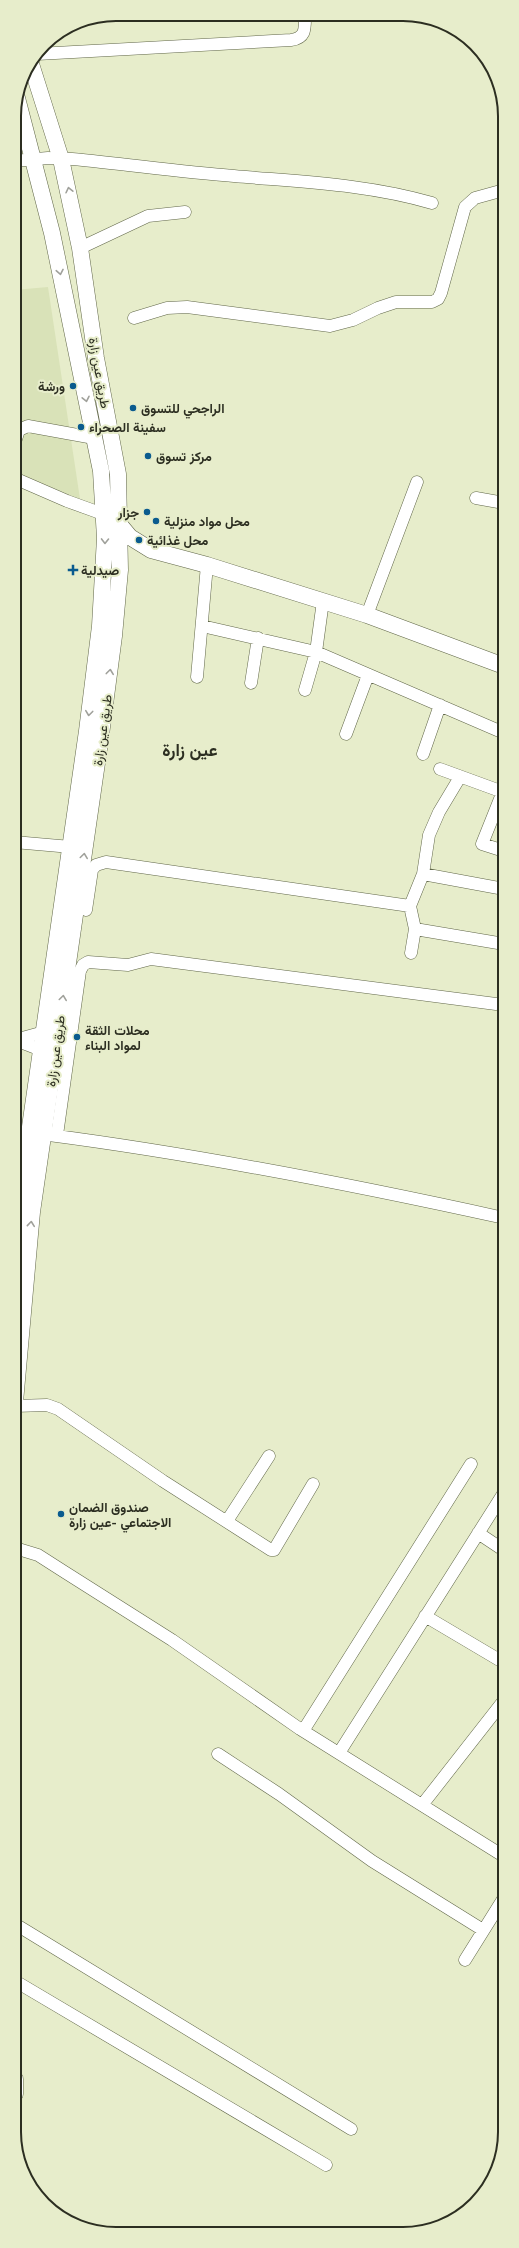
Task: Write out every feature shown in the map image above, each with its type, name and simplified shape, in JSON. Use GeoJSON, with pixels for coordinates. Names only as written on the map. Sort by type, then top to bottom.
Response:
{"type":"FeatureCollection","features":[{"type":"Feature","properties":{"kind":"main road","name":"طريق عين زارة"},"geometry":{"type":"LineString","coordinates":[[21,1334],[29,1243],[50,1135],[114,636],[120,570],[118,474],[96,358],[80,248],[61,158],[33,72]]}},
{"type":"Feature","properties":{"kind":"main road","name":"طريق عين زارة"},"geometry":{"type":"LineString","coordinates":[[21,112],[52,234],[94,438],[100,471],[105,538],[100,626],[71,847],[21,1189]]}},
{"type":"Feature","properties":{"kind":"main road"},"geometry":{"type":"LineString","coordinates":[[52,234],[56,227],[63,224],[70,224],[76,228]]}},
{"type":"Feature","properties":{"kind":"main road"},"geometry":{"type":"LineString","coordinates":[[120,524],[133,539],[151,550],[207,565],[367,615],[498,664]]}},
{"type":"Feature","properties":{"kind":"main road"},"geometry":{"type":"LineString","coordinates":[[120,570],[132,555],[151,550]]}},
{"type":"Feature","properties":{"kind":"street"},"geometry":{"type":"LineString","coordinates":[[45,54],[291,40],[299,38],[304,33],[305,21]]}},
{"type":"Feature","properties":{"kind":"street"},"geometry":{"type":"LineString","coordinates":[[21,160],[61,158],[236,176],[316,182],[384,191],[432,203]]}},
{"type":"Feature","properties":{"kind":"street"},"geometry":{"type":"LineString","coordinates":[[134,318],[167,308],[187,307],[330,326],[353,320],[378,308],[396,302],[432,302],[438,299],[441,293],[465,207],[475,198],[498,192]]}},
{"type":"Feature","properties":{"kind":"street"},"geometry":{"type":"LineString","coordinates":[[80,248],[148,216],[185,212]]}},
{"type":"Feature","properties":{"kind":"street"},"geometry":{"type":"LineString","coordinates":[[21,429],[28,426],[94,438]]}},
{"type":"Feature","properties":{"kind":"street"},"geometry":{"type":"LineString","coordinates":[[21,481],[67,501],[103,514]]}},
{"type":"Feature","properties":{"kind":"street"},"geometry":{"type":"LineString","coordinates":[[367,615],[417,482]]}},
{"type":"Feature","properties":{"kind":"street"},"geometry":{"type":"LineString","coordinates":[[476,498],[498,502]]}},
{"type":"Feature","properties":{"kind":"street"},"geometry":{"type":"LineString","coordinates":[[197,677],[207,565]]}},
{"type":"Feature","properties":{"kind":"street"},"geometry":{"type":"LineString","coordinates":[[305,690],[316,652],[323,601]]}},
{"type":"Feature","properties":{"kind":"street"},"geometry":{"type":"LineString","coordinates":[[202,626],[316,652],[498,730]]}},
{"type":"Feature","properties":{"kind":"street"},"geometry":{"type":"LineString","coordinates":[[251,683],[258,638]]}},
{"type":"Feature","properties":{"kind":"street"},"geometry":{"type":"LineString","coordinates":[[346,734],[368,675]]}},
{"type":"Feature","properties":{"kind":"street"},"geometry":{"type":"LineString","coordinates":[[423,754],[440,705]]}},
{"type":"Feature","properties":{"kind":"street"},"geometry":{"type":"LineString","coordinates":[[440,769],[460,777],[498,788]]}},
{"type":"Feature","properties":{"kind":"street"},"geometry":{"type":"LineString","coordinates":[[411,953],[415,929],[410,906],[423,874],[431,828],[460,777]]}},
{"type":"Feature","properties":{"kind":"street"},"geometry":{"type":"LineString","coordinates":[[498,805],[482,844],[498,849]]}},
{"type":"Feature","properties":{"kind":"street"},"geometry":{"type":"LineString","coordinates":[[21,843],[71,847]]}},
{"type":"Feature","properties":{"kind":"street"},"geometry":{"type":"LineString","coordinates":[[86,910],[92,870],[99,863],[106,862],[410,906]]}},
{"type":"Feature","properties":{"kind":"street"},"geometry":{"type":"LineString","coordinates":[[423,874],[498,887]]}},
{"type":"Feature","properties":{"kind":"street"},"geometry":{"type":"LineString","coordinates":[[415,929],[498,943]]}},
{"type":"Feature","properties":{"kind":"street"},"geometry":{"type":"LineString","coordinates":[[496,1004],[151,959],[128,965],[88,962],[83,965],[80,971],[50,1135],[177,1154],[410,1197],[498,1217]]}},
{"type":"Feature","properties":{"kind":"street"},"geometry":{"type":"LineString","coordinates":[[21,1038],[44,1032]]}},
{"type":"Feature","properties":{"kind":"street"},"geometry":{"type":"LineString","coordinates":[[21,1043],[41,1050]]}},
{"type":"Feature","properties":{"kind":"street"},"geometry":{"type":"LineString","coordinates":[[21,1406],[47,1405],[58,1409],[164,1481],[267,1548],[274,1550],[314,1484]]}},
{"type":"Feature","properties":{"kind":"street"},"geometry":{"type":"LineString","coordinates":[[227,1521],[269,1456]]}},
{"type":"Feature","properties":{"kind":"street"},"geometry":{"type":"LineString","coordinates":[[303,1731],[471,1464]]}},
{"type":"Feature","properties":{"kind":"street"},"geometry":{"type":"LineString","coordinates":[[339,1753],[498,1502]]}},
{"type":"Feature","properties":{"kind":"street"},"geometry":{"type":"LineString","coordinates":[[478,1532],[498,1546]]}},
{"type":"Feature","properties":{"kind":"street"},"geometry":{"type":"LineString","coordinates":[[21,1550],[38,1555],[69,1574],[172,1640],[303,1731],[498,1853]]}},
{"type":"Feature","properties":{"kind":"street"},"geometry":{"type":"LineString","coordinates":[[425,1616],[498,1659]]}},
{"type":"Feature","properties":{"kind":"street"},"geometry":{"type":"LineString","coordinates":[[422,1805],[498,1708]]}},
{"type":"Feature","properties":{"kind":"street"},"geometry":{"type":"LineString","coordinates":[[218,1754],[279,1794],[372,1861],[484,1930]]}},
{"type":"Feature","properties":{"kind":"street"},"geometry":{"type":"LineString","coordinates":[[465,1960],[498,1907]]}},
{"type":"Feature","properties":{"kind":"street"},"geometry":{"type":"LineString","coordinates":[[21,1928],[351,2129]]}},
{"type":"Feature","properties":{"kind":"street"},"geometry":{"type":"LineString","coordinates":[[21,1985],[326,2164]]}},
{"type":"Feature","properties":{"kind":"shaded area"},"geometry":{"type":"Polygon","coordinates":[[[48,287],[80,499],[21,475],[21,289],[48,287]]]}},
{"type":"Feature","properties":{"kind":"place","name":"ورشة"},"geometry":{"type":"Point","coordinates":[73,386]}},
{"type":"Feature","properties":{"kind":"place","name":"الراجحي للتسوق"},"geometry":{"type":"Point","coordinates":[133,408]}},
{"type":"Feature","properties":{"kind":"place","name":"سفينة الصحراء"},"geometry":{"type":"Point","coordinates":[81,427]}},
{"type":"Feature","properties":{"kind":"place","name":"مركز تسوق"},"geometry":{"type":"Point","coordinates":[148,456]}},
{"type":"Feature","properties":{"kind":"place","name":"جزار"},"geometry":{"type":"Point","coordinates":[147,512]}},
{"type":"Feature","properties":{"kind":"place","name":"محل مواد منزلية"},"geometry":{"type":"Point","coordinates":[156,521]}},
{"type":"Feature","properties":{"kind":"place","name":"محل غذائية"},"geometry":{"type":"Point","coordinates":[139,540]}},
{"type":"Feature","properties":{"kind":"place","name":"صيدلية"},"geometry":{"type":"Point","coordinates":[73,570]}},
{"type":"Feature","properties":{"kind":"place","name":"محلات الثقة لمواد البناء"},"geometry":{"type":"Point","coordinates":[77,1037]}},
{"type":"Feature","properties":{"kind":"place","name":"صندوق الضمان الاجتماعي -عين زارة"},"geometry":{"type":"Point","coordinates":[61,1514]}},
{"type":"Feature","properties":{"kind":"district","name":"عين زارة"},"geometry":{"type":"Point","coordinates":[190,750]}}]}
